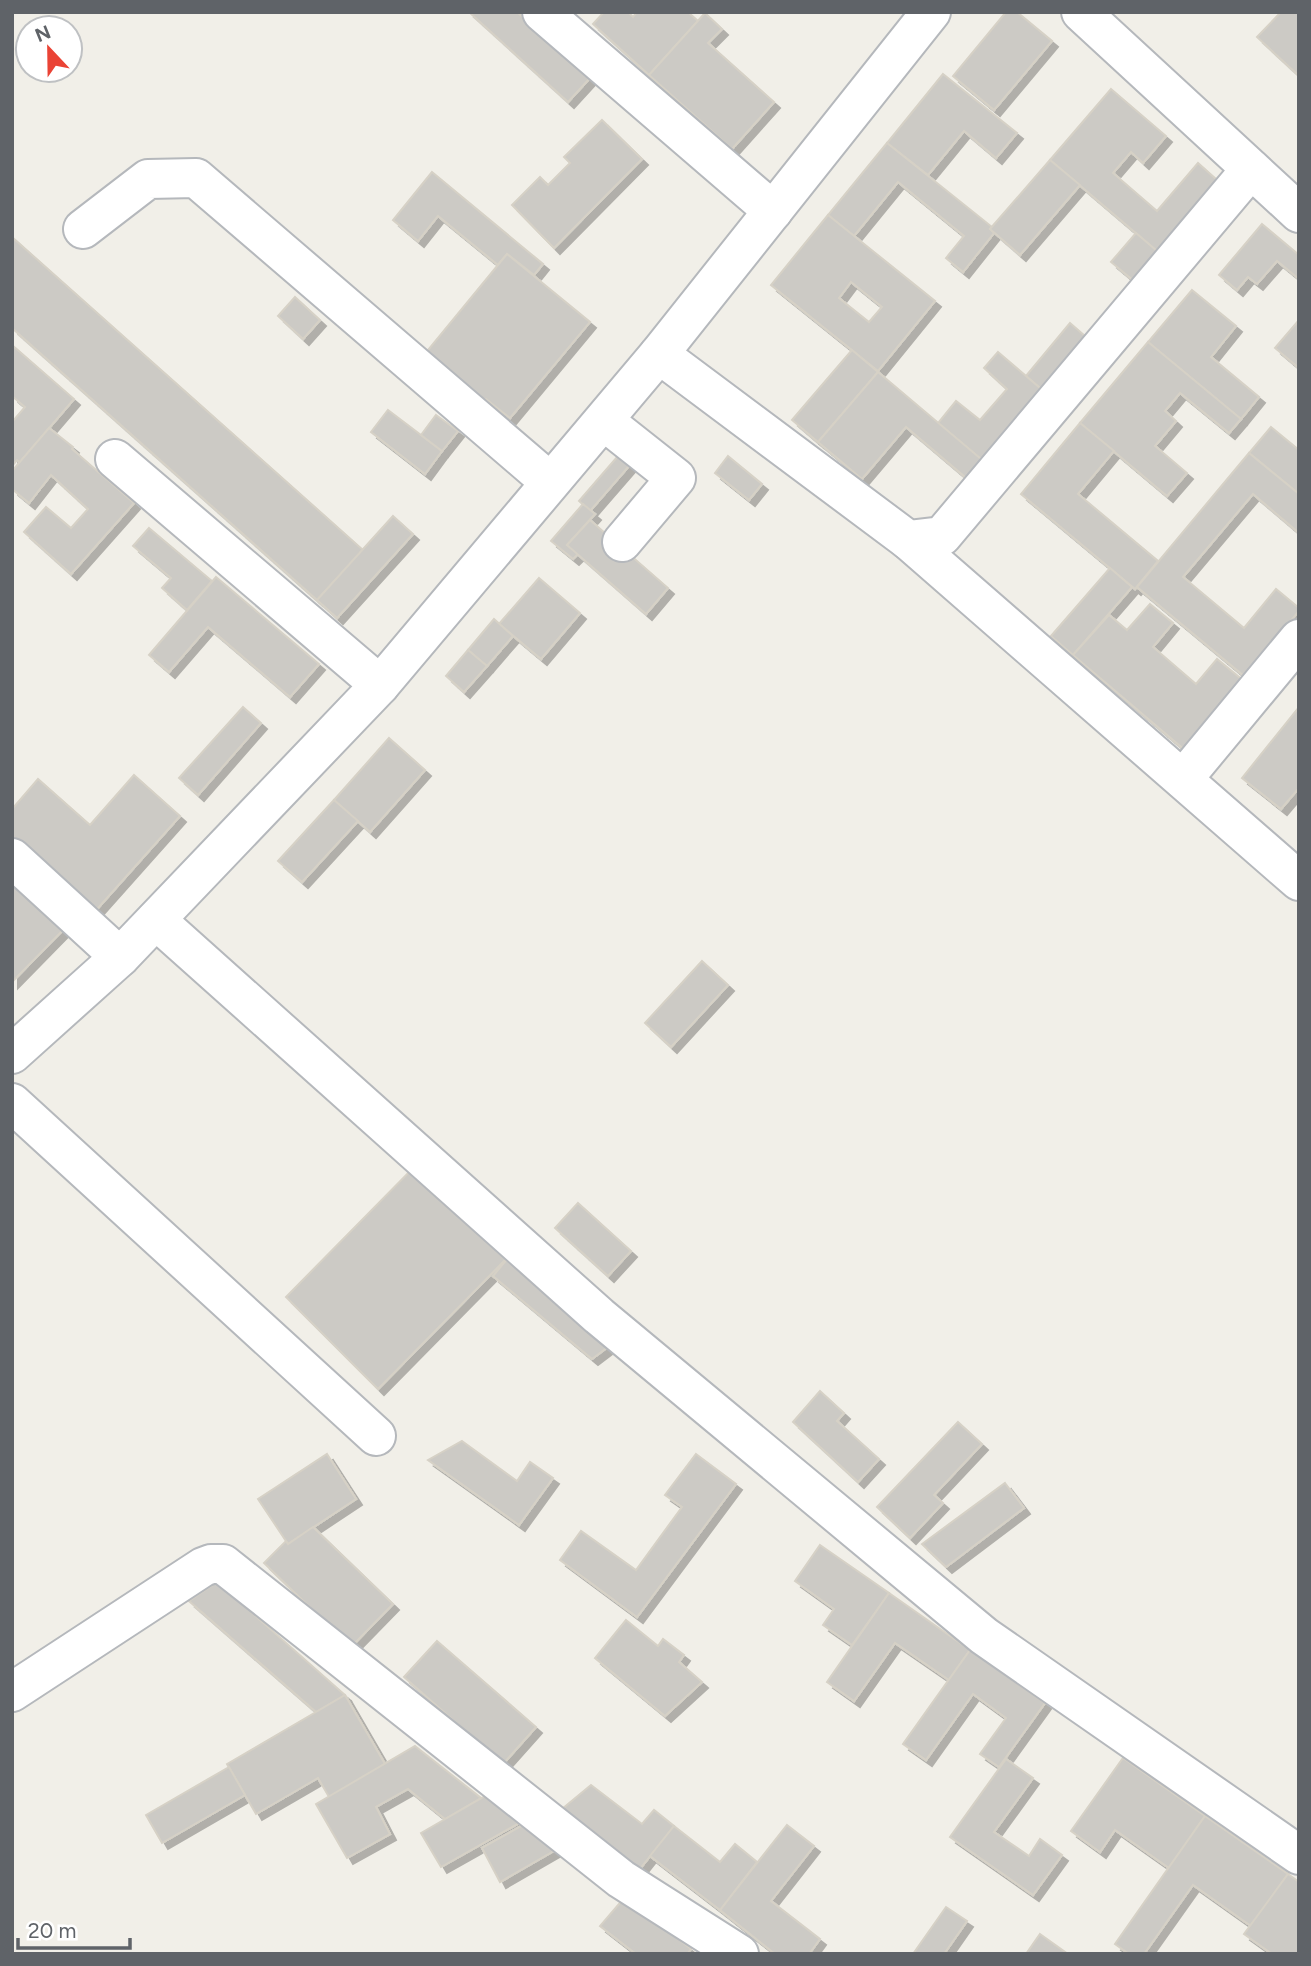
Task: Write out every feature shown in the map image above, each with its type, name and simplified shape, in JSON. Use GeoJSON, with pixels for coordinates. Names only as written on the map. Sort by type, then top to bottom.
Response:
{"type":"FeatureCollection","features":[{"type":"Feature","properties":{"kind":"street"},"geometry":{"type":"LineString","coordinates":[[542,12],[773,211]]}},
{"type":"Feature","properties":{"kind":"street"},"geometry":{"type":"LineString","coordinates":[[12,1054],[120,957],[380,685],[659,354],[931,12]]}},
{"type":"Feature","properties":{"kind":"street"},"geometry":{"type":"LineString","coordinates":[[1082,12],[1251,169],[1294,200]]}},
{"type":"Feature","properties":{"kind":"street"},"geometry":{"type":"LineString","coordinates":[[908,540],[942,536],[1251,169]]}},
{"type":"Feature","properties":{"kind":"street"},"geometry":{"type":"LineString","coordinates":[[83,229],[148,179],[196,178],[550,482]]}},
{"type":"Feature","properties":{"kind":"street"},"geometry":{"type":"LineString","coordinates":[[659,354],[908,540],[1299,881]]}},
{"type":"Feature","properties":{"kind":"street"},"geometry":{"type":"LineString","coordinates":[[604,421],[676,478],[622,542]]}},
{"type":"Feature","properties":{"kind":"street"},"geometry":{"type":"LineString","coordinates":[[116,459],[380,685]]}},
{"type":"Feature","properties":{"kind":"street"},"geometry":{"type":"LineString","coordinates":[[1182,779],[1299,639]]}},
{"type":"Feature","properties":{"kind":"street"},"geometry":{"type":"LineString","coordinates":[[12,858],[120,957]]}},
{"type":"Feature","properties":{"kind":"street"},"geometry":{"type":"LineString","coordinates":[[156,920],[598,1317],[984,1636],[1299,1855]]}},
{"type":"Feature","properties":{"kind":"street"},"geometry":{"type":"LineString","coordinates":[[12,1103],[376,1436]]}},
{"type":"Feature","properties":{"kind":"street"},"geometry":{"type":"LineString","coordinates":[[12,1692],[203,1567],[223,1564],[621,1879],[739,1954]]}},
{"type":"Feature","properties":{"kind":"building"},"geometry":{"type":"Polygon","coordinates":[[[469,12],[517,12],[590,78],[568,102],[469,12]]]}},
{"type":"Feature","properties":{"kind":"building"},"geometry":{"type":"Polygon","coordinates":[[[604,12],[628,12],[633,17],[637,12],[688,12],[698,21],[649,75],[593,24],[604,12]]]}},
{"type":"Feature","properties":{"kind":"building"},"geometry":{"type":"Polygon","coordinates":[[[1006,12],[1017,12],[1052,41],[994,110],[953,76],[1006,12]]]}},
{"type":"Feature","properties":{"kind":"building"},"geometry":{"type":"Polygon","coordinates":[[[1281,12],[1299,12],[1299,76],[1257,37],[1281,12]]]}},
{"type":"Feature","properties":{"kind":"building"},"geometry":{"type":"Polygon","coordinates":[[[705,13],[722,29],[708,43],[774,102],[732,149],[649,75],[705,13]]]}},
{"type":"Feature","properties":{"kind":"building"},"geometry":{"type":"Polygon","coordinates":[[[943,74],[1017,133],[996,158],[964,131],[928,175],[887,143],[943,74]]]}},
{"type":"Feature","properties":{"kind":"building"},"geometry":{"type":"Polygon","coordinates":[[[1111,89],[1166,136],[1143,163],[1131,152],[1113,173],[1157,211],[1198,163],[1225,187],[1164,257],[1050,160],[1111,89]]]}},
{"type":"Feature","properties":{"kind":"building"},"geometry":{"type":"Polygon","coordinates":[[[602,120],[642,159],[554,248],[512,205],[540,177],[548,185],[570,163],[564,157],[602,120]]]}},
{"type":"Feature","properties":{"kind":"building"},"geometry":{"type":"Polygon","coordinates":[[[887,143],[992,227],[990,229],[994,233],[963,272],[946,258],[964,236],[898,182],[854,236],[828,215],[887,143]]]}},
{"type":"Feature","properties":{"kind":"building"},"geometry":{"type":"Polygon","coordinates":[[[1050,160],[1080,185],[1020,255],[990,229],[1050,160]]]}},
{"type":"Feature","properties":{"kind":"building"},"geometry":{"type":"Polygon","coordinates":[[[432,172],[543,264],[534,275],[507,254],[498,265],[438,216],[418,241],[393,220],[432,172]]]}},
{"type":"Feature","properties":{"kind":"building"},"geometry":{"type":"Polygon","coordinates":[[[828,215],[935,301],[878,371],[771,285],[828,215]],[[851,282],[839,298],[869,322],[882,307],[851,282]]]}},
{"type":"Feature","properties":{"kind":"building"},"geometry":{"type":"Polygon","coordinates":[[[1262,224],[1299,255],[1299,279],[1277,261],[1257,284],[1248,277],[1237,290],[1219,275],[1262,224]]]}},
{"type":"Feature","properties":{"kind":"building"},"geometry":{"type":"Polygon","coordinates":[[[1136,233],[1164,257],[1140,286],[1111,262],[1136,233]]]}},
{"type":"Feature","properties":{"kind":"building"},"geometry":{"type":"Polygon","coordinates":[[[12,237],[363,550],[317,600],[12,328],[12,237]]]}},
{"type":"Feature","properties":{"kind":"building"},"geometry":{"type":"Polygon","coordinates":[[[507,254],[590,322],[510,418],[486,399],[481,404],[423,356],[507,254]]]}},
{"type":"Feature","properties":{"kind":"building"},"geometry":{"type":"Polygon","coordinates":[[[1192,290],[1236,326],[1211,357],[1259,397],[1241,419],[1148,342],[1192,290]]]}},
{"type":"Feature","properties":{"kind":"building"},"geometry":{"type":"Polygon","coordinates":[[[295,297],[320,320],[303,339],[278,316],[295,297]]]}},
{"type":"Feature","properties":{"kind":"building"},"geometry":{"type":"Polygon","coordinates":[[[1299,320],[1299,368],[1275,348],[1299,320]]]}},
{"type":"Feature","properties":{"kind":"building"},"geometry":{"type":"Polygon","coordinates":[[[1070,323],[1092,342],[1047,394],[1026,376],[1070,323]]]}},
{"type":"Feature","properties":{"kind":"building"},"geometry":{"type":"Polygon","coordinates":[[[1148,342],[1241,419],[1229,433],[1180,393],[1165,411],[1176,421],[1155,446],[1187,473],[1167,496],[1080,423],[1148,342]]]}},
{"type":"Feature","properties":{"kind":"building"},"geometry":{"type":"Polygon","coordinates":[[[12,345],[74,399],[20,462],[17,460],[12,466],[12,422],[25,407],[12,396],[12,345]]]}},
{"type":"Feature","properties":{"kind":"building"},"geometry":{"type":"Polygon","coordinates":[[[852,350],[878,372],[818,442],[792,420],[852,350]]]}},
{"type":"Feature","properties":{"kind":"building"},"geometry":{"type":"Polygon","coordinates":[[[998,352],[1047,394],[987,464],[938,423],[956,401],[980,420],[1007,389],[984,368],[998,352]]]}},
{"type":"Feature","properties":{"kind":"building"},"geometry":{"type":"Polygon","coordinates":[[[878,372],[987,464],[971,482],[906,427],[862,479],[818,442],[878,372]]]}},
{"type":"Feature","properties":{"kind":"building"},"geometry":{"type":"Polygon","coordinates":[[[388,410],[442,451],[425,474],[371,432],[388,410]]]}},
{"type":"Feature","properties":{"kind":"building"},"geometry":{"type":"Polygon","coordinates":[[[436,415],[458,431],[442,451],[421,435],[436,415]]]}},
{"type":"Feature","properties":{"kind":"building"},"geometry":{"type":"Polygon","coordinates":[[[1080,423],[1114,451],[1078,494],[1158,561],[1135,589],[1021,494],[1080,423]]]}},
{"type":"Feature","properties":{"kind":"building"},"geometry":{"type":"Polygon","coordinates":[[[1271,427],[1299,450],[1299,494],[1249,453],[1271,427]]]}},
{"type":"Feature","properties":{"kind":"building"},"geometry":{"type":"Polygon","coordinates":[[[49,428],[134,503],[71,574],[24,532],[46,507],[71,528],[88,509],[51,475],[29,503],[12,489],[12,471],[49,428]]]}},
{"type":"Feature","properties":{"kind":"building"},"geometry":{"type":"Polygon","coordinates":[[[1249,453],[1299,494],[1299,533],[1253,494],[1183,577],[1244,628],[1276,589],[1299,608],[1244,676],[1137,587],[1249,453]]]}},
{"type":"Feature","properties":{"kind":"building"},"geometry":{"type":"Polygon","coordinates":[[[618,456],[629,466],[590,511],[579,501],[618,456]]]}},
{"type":"Feature","properties":{"kind":"building"},"geometry":{"type":"Polygon","coordinates":[[[728,456],[762,484],[749,500],[715,473],[728,456]]]}},
{"type":"Feature","properties":{"kind":"building"},"geometry":{"type":"Polygon","coordinates":[[[583,504],[595,514],[567,545],[578,554],[573,559],[551,541],[583,504]]]}},
{"type":"Feature","properties":{"kind":"building"},"geometry":{"type":"Polygon","coordinates":[[[393,516],[413,534],[337,618],[317,600],[393,516]]]}},
{"type":"Feature","properties":{"kind":"building"},"geometry":{"type":"Polygon","coordinates":[[[590,520],[668,588],[646,614],[567,545],[590,520]]]}},
{"type":"Feature","properties":{"kind":"building"},"geometry":{"type":"Polygon","coordinates":[[[149,528],[212,581],[187,610],[162,588],[171,578],[133,546],[149,528]]]}},
{"type":"Feature","properties":{"kind":"building"},"geometry":{"type":"Polygon","coordinates":[[[1110,568],[1132,587],[1073,655],[1051,636],[1110,568]]]}},
{"type":"Feature","properties":{"kind":"building"},"geometry":{"type":"Polygon","coordinates":[[[216,577],[319,664],[290,697],[208,627],[169,672],[149,655],[216,577]]]}},
{"type":"Feature","properties":{"kind":"building"},"geometry":{"type":"Polygon","coordinates":[[[539,578],[580,613],[541,659],[499,624],[539,578]]]}},
{"type":"Feature","properties":{"kind":"building"},"geometry":{"type":"Polygon","coordinates":[[[1150,604],[1173,623],[1153,647],[1196,684],[1217,659],[1245,682],[1186,751],[1073,655],[1109,615],[1127,630],[1150,604]]]}},
{"type":"Feature","properties":{"kind":"building"},"geometry":{"type":"Polygon","coordinates":[[[494,619],[513,636],[487,666],[468,650],[494,619]]]}},
{"type":"Feature","properties":{"kind":"building"},"geometry":{"type":"Polygon","coordinates":[[[468,650],[487,666],[464,692],[446,676],[468,650]]]}},
{"type":"Feature","properties":{"kind":"building"},"geometry":{"type":"Polygon","coordinates":[[[243,707],[261,723],[198,795],[179,778],[243,707]]]}},
{"type":"Feature","properties":{"kind":"building"},"geometry":{"type":"Polygon","coordinates":[[[1299,707],[1299,788],[1281,809],[1242,778],[1299,707]]]}},
{"type":"Feature","properties":{"kind":"building"},"geometry":{"type":"Polygon","coordinates":[[[389,738],[425,770],[370,832],[334,800],[389,738]]]}},
{"type":"Feature","properties":{"kind":"building"},"geometry":{"type":"Polygon","coordinates":[[[134,775],[180,816],[90,917],[12,841],[12,809],[38,779],[90,825],[134,775]]]}},
{"type":"Feature","properties":{"kind":"building"},"geometry":{"type":"Polygon","coordinates":[[[334,800],[358,821],[302,882],[278,861],[334,800]]]}},
{"type":"Feature","properties":{"kind":"building"},"geometry":{"type":"Polygon","coordinates":[[[12,880],[62,931],[12,982],[12,880]]]}},
{"type":"Feature","properties":{"kind":"building"},"geometry":{"type":"Polygon","coordinates":[[[702,961],[728,985],[671,1047],[645,1023],[702,961]]]}},
{"type":"Feature","properties":{"kind":"building"},"geometry":{"type":"Polygon","coordinates":[[[414,1167],[513,1252],[378,1389],[286,1297],[414,1167]]]}},
{"type":"Feature","properties":{"kind":"building"},"geometry":{"type":"Polygon","coordinates":[[[578,1203],[631,1251],[608,1276],[555,1228],[578,1203]]]}},
{"type":"Feature","properties":{"kind":"building"},"geometry":{"type":"Polygon","coordinates":[[[513,1252],[617,1340],[592,1359],[493,1276],[513,1252]]]}},
{"type":"Feature","properties":{"kind":"building"},"geometry":{"type":"Polygon","coordinates":[[[820,1391],[844,1413],[837,1421],[879,1459],[858,1482],[793,1422],[820,1391]]]}},
{"type":"Feature","properties":{"kind":"building"},"geometry":{"type":"Polygon","coordinates":[[[958,1422],[982,1444],[934,1495],[943,1503],[910,1538],[877,1507],[958,1422]]]}},
{"type":"Feature","properties":{"kind":"building"},"geometry":{"type":"Polygon","coordinates":[[[462,1441],[517,1481],[530,1462],[553,1478],[519,1525],[428,1460],[462,1441]]]}},
{"type":"Feature","properties":{"kind":"building"},"geometry":{"type":"Polygon","coordinates":[[[327,1454],[356,1499],[288,1544],[258,1499],[327,1454]]]}},
{"type":"Feature","properties":{"kind":"building"},"geometry":{"type":"Polygon","coordinates":[[[696,1454],[736,1484],[637,1617],[560,1560],[581,1531],[636,1570],[682,1507],[665,1495],[696,1454]]]}},
{"type":"Feature","properties":{"kind":"building"},"geometry":{"type":"Polygon","coordinates":[[[1005,1483],[1024,1508],[946,1567],[922,1544],[1005,1483]]]}},
{"type":"Feature","properties":{"kind":"building"},"geometry":{"type":"Polygon","coordinates":[[[313,1527],[393,1604],[351,1647],[264,1563],[286,1541],[288,1544],[313,1527]]]}},
{"type":"Feature","properties":{"kind":"building"},"geometry":{"type":"Polygon","coordinates":[[[820,1545],[889,1593],[852,1645],[823,1625],[834,1609],[795,1581],[820,1545]]]}},
{"type":"Feature","properties":{"kind":"building"},"geometry":{"type":"Polygon","coordinates":[[[217,1582],[345,1695],[316,1712],[189,1601],[217,1582]]]}},
{"type":"Feature","properties":{"kind":"building"},"geometry":{"type":"Polygon","coordinates":[[[889,1593],[970,1650],[949,1680],[895,1643],[854,1701],[827,1682],[889,1593]]]}},
{"type":"Feature","properties":{"kind":"building"},"geometry":{"type":"Polygon","coordinates":[[[626,1620],[658,1646],[663,1639],[684,1655],[679,1662],[702,1682],[665,1716],[595,1658],[626,1620]]]}},
{"type":"Feature","properties":{"kind":"building"},"geometry":{"type":"Polygon","coordinates":[[[437,1641],[536,1727],[503,1764],[404,1677],[437,1641]]]}},
{"type":"Feature","properties":{"kind":"building"},"geometry":{"type":"Polygon","coordinates":[[[970,1650],[1045,1703],[999,1767],[980,1754],[1006,1718],[973,1694],[926,1760],[903,1744],[970,1650]]]}},
{"type":"Feature","properties":{"kind":"building"},"geometry":{"type":"Polygon","coordinates":[[[345,1695],[385,1764],[329,1797],[318,1778],[256,1814],[227,1764],[345,1695]]]}},
{"type":"Feature","properties":{"kind":"building"},"geometry":{"type":"Polygon","coordinates":[[[415,1746],[481,1798],[445,1819],[408,1789],[376,1807],[390,1834],[347,1858],[316,1804],[415,1746]]]}},
{"type":"Feature","properties":{"kind":"building"},"geometry":{"type":"Polygon","coordinates":[[[1123,1758],[1205,1816],[1169,1868],[1115,1830],[1100,1852],[1071,1831],[1123,1758]]]}},
{"type":"Feature","properties":{"kind":"building"},"geometry":{"type":"Polygon","coordinates":[[[1006,1759],[1033,1778],[994,1832],[1029,1856],[1040,1839],[1062,1855],[1033,1895],[950,1837],[1006,1759]]]}},
{"type":"Feature","properties":{"kind":"building"},"geometry":{"type":"Polygon","coordinates":[[[229,1767],[245,1795],[162,1843],[146,1815],[229,1767]]]}},
{"type":"Feature","properties":{"kind":"building"},"geometry":{"type":"Polygon","coordinates":[[[591,1785],[642,1824],[654,1810],[674,1826],[639,1870],[562,1809],[591,1785]]]}},
{"type":"Feature","properties":{"kind":"building"},"geometry":{"type":"Polygon","coordinates":[[[487,1795],[521,1822],[441,1867],[421,1833],[487,1795]]]}},
{"type":"Feature","properties":{"kind":"building"},"geometry":{"type":"Polygon","coordinates":[[[1205,1816],[1288,1874],[1251,1926],[1193,1885],[1144,1954],[1129,1954],[1115,1944],[1205,1816]]]}},
{"type":"Feature","properties":{"kind":"building"},"geometry":{"type":"Polygon","coordinates":[[[525,1824],[559,1848],[500,1882],[482,1848],[525,1824]]]}},
{"type":"Feature","properties":{"kind":"building"},"geometry":{"type":"Polygon","coordinates":[[[787,1825],[814,1846],[771,1901],[820,1939],[809,1954],[775,1954],[720,1910],[787,1825]]]}},
{"type":"Feature","properties":{"kind":"building"},"geometry":{"type":"Polygon","coordinates":[[[674,1826],[720,1862],[735,1844],[757,1862],[720,1910],[650,1856],[674,1826]]]}},
{"type":"Feature","properties":{"kind":"building"},"geometry":{"type":"Polygon","coordinates":[[[1288,1874],[1299,1882],[1299,1954],[1272,1954],[1244,1934],[1288,1874]]]}},
{"type":"Feature","properties":{"kind":"building"},"geometry":{"type":"Polygon","coordinates":[[[625,1897],[691,1949],[687,1954],[636,1954],[600,1926],[625,1897]]]}},
{"type":"Feature","properties":{"kind":"building"},"geometry":{"type":"Polygon","coordinates":[[[946,1907],[967,1921],[944,1954],[913,1954],[946,1907]]]}},
{"type":"Feature","properties":{"kind":"building"},"geometry":{"type":"Polygon","coordinates":[[[1040,1934],[1068,1954],[1026,1954],[1040,1934]]]}}]}
